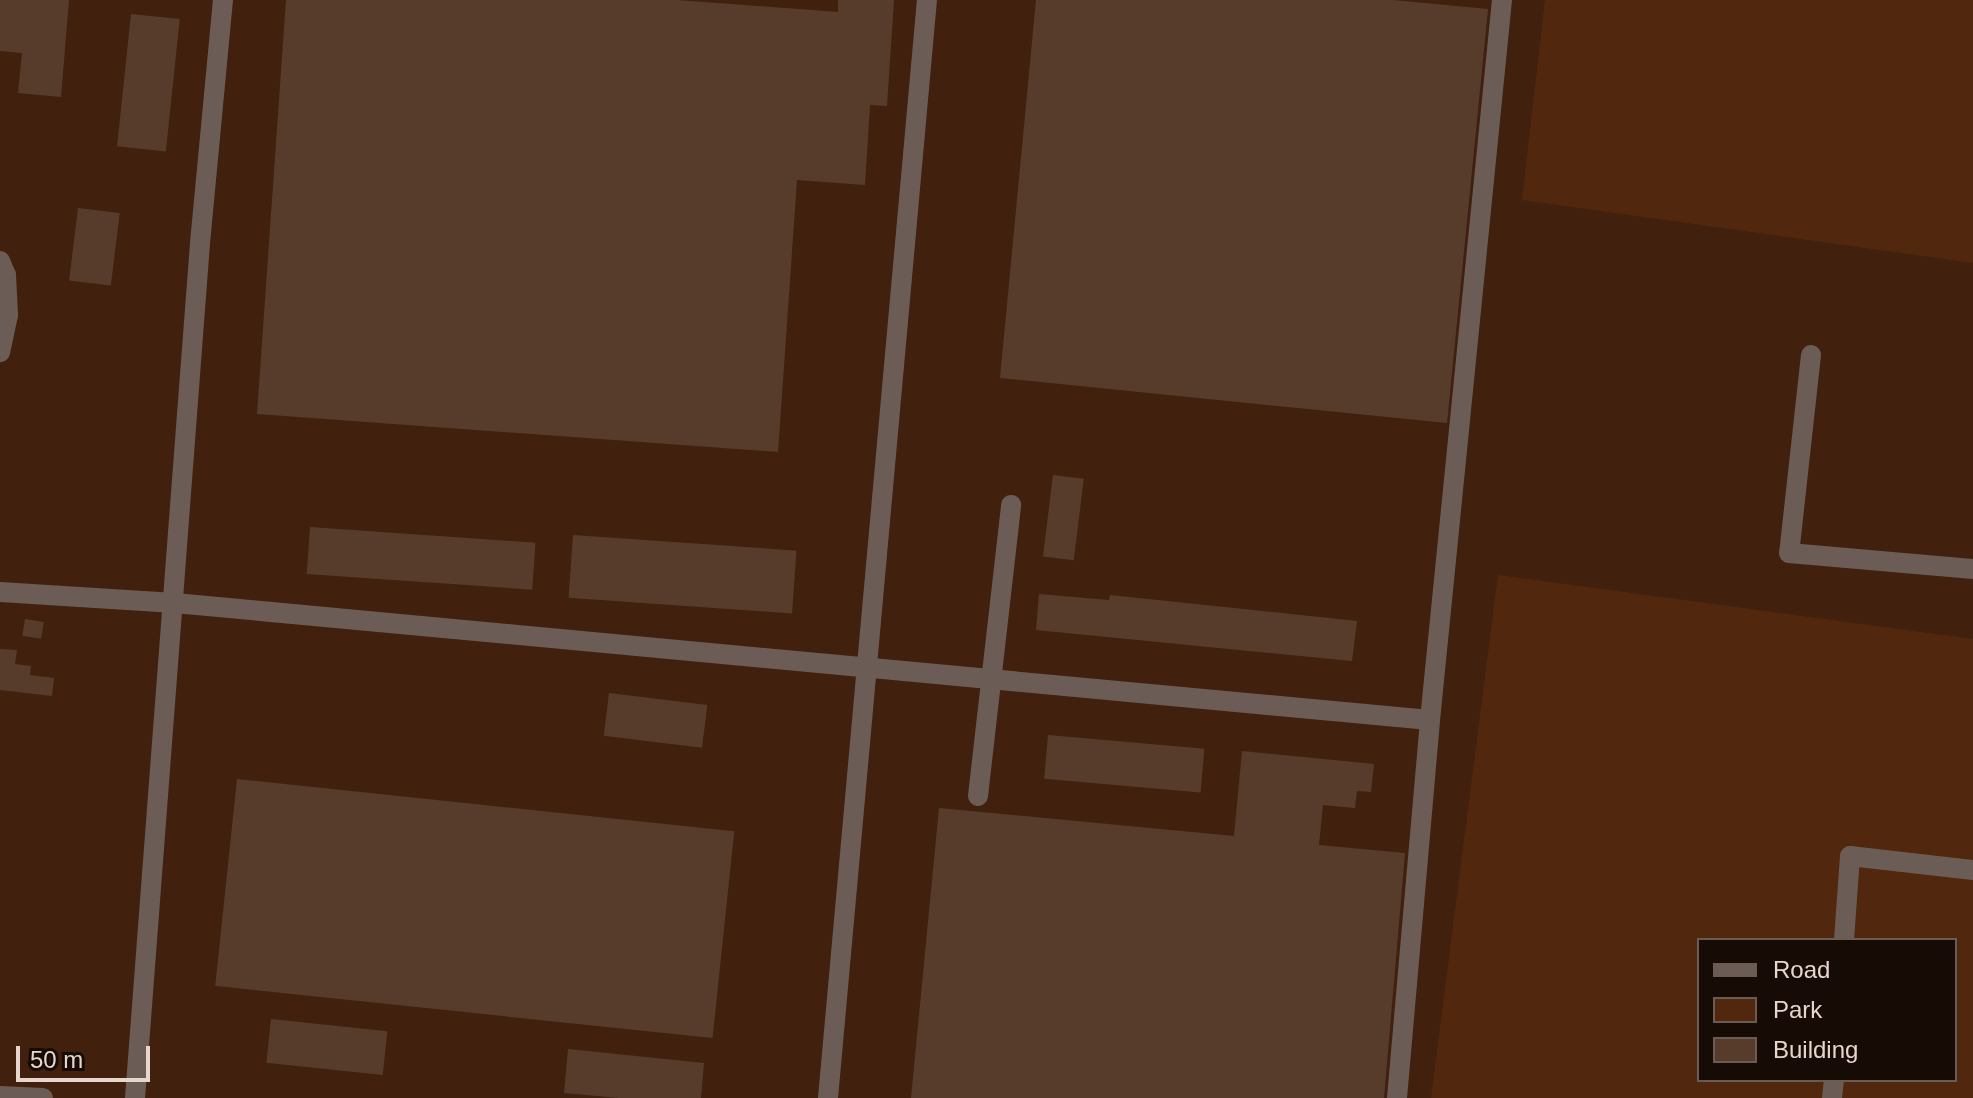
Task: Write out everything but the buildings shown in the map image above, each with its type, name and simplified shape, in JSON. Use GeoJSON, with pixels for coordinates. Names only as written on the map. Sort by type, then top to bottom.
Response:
{"type":"FeatureCollection","features":[{"type":"Feature","properties":{"kind":"street"},"geometry":{"type":"LineString","coordinates":[[135,1098],[200,243],[223,0]]}},
{"type":"Feature","properties":{"kind":"street"},"geometry":{"type":"LineString","coordinates":[[828,1098],[927,0]]}},
{"type":"Feature","properties":{"kind":"street"},"geometry":{"type":"LineString","coordinates":[[1397,1098],[1430,720],[1502,0]]}},
{"type":"Feature","properties":{"kind":"street"},"geometry":{"type":"LineString","coordinates":[[0,261],[6,275],[8,315],[0,352]]}},
{"type":"Feature","properties":{"kind":"street"},"geometry":{"type":"LineString","coordinates":[[1811,355],[1789,553],[1973,569]]}},
{"type":"Feature","properties":{"kind":"street"},"geometry":{"type":"LineString","coordinates":[[978,796],[1011,505]]}},
{"type":"Feature","properties":{"kind":"street"},"geometry":{"type":"LineString","coordinates":[[0,592],[175,603],[1430,720]]}},
{"type":"Feature","properties":{"kind":"street"},"geometry":{"type":"LineString","coordinates":[[1844,938],[1850,856],[1973,870]]}},
{"type":"Feature","properties":{"kind":"street"},"geometry":{"type":"LineString","coordinates":[[0,1096],[43,1098]]}},
{"type":"Feature","properties":{"kind":"shaded area"},"geometry":{"type":"Polygon","coordinates":[[[0,0],[1973,0],[1973,1098],[0,1098],[0,0]]]}},
{"type":"Feature","properties":{"kind":"green space"},"geometry":{"type":"Polygon","coordinates":[[[1545,0],[1973,0],[1973,263],[1522,200],[1545,0]]]}},
{"type":"Feature","properties":{"kind":"green space"},"geometry":{"type":"Polygon","coordinates":[[[1498,575],[1973,639],[1973,1098],[1431,1098],[1498,575]]]}}]}
